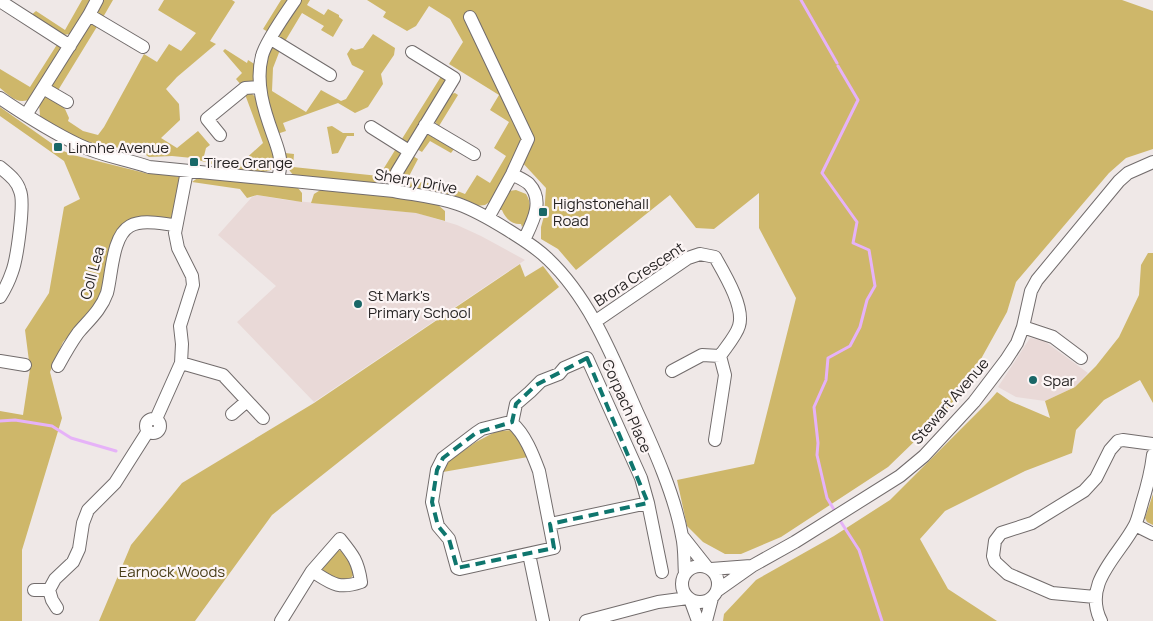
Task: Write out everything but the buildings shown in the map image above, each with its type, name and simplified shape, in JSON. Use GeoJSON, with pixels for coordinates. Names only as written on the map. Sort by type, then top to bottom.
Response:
{"type":"FeatureCollection","features":[{"type":"Feature","properties":{"kind":"street"},"geometry":{"type":"LineString","coordinates":[[26,115],[97,0]]}},
{"type":"Feature","properties":{"kind":"street"},"geometry":{"type":"LineString","coordinates":[[278,179],[281,166],[279,152],[259,87],[262,55],[294,0]]}},
{"type":"Feature","properties":{"kind":"street"},"geometry":{"type":"LineString","coordinates":[[0,1],[70,46]]}},
{"type":"Feature","properties":{"kind":"street"},"geometry":{"type":"LineString","coordinates":[[89,15],[143,47]]}},
{"type":"Feature","properties":{"kind":"street"},"geometry":{"type":"LineString","coordinates":[[470,17],[528,138],[512,174],[488,218]]}},
{"type":"Feature","properties":{"kind":"street"},"geometry":{"type":"LineString","coordinates":[[271,39],[330,75]]}},
{"type":"Feature","properties":{"kind":"street"},"geometry":{"type":"LineString","coordinates":[[394,191],[397,172],[454,78],[412,52]]}},
{"type":"Feature","properties":{"kind":"street"},"geometry":{"type":"LineString","coordinates":[[220,135],[207,118],[246,88],[259,87]]}},
{"type":"Feature","properties":{"kind":"street"},"geometry":{"type":"LineString","coordinates":[[43,88],[66,102]]}},
{"type":"Feature","properties":{"kind":"street","name":"Sherry Drive"},"geometry":{"type":"LineString","coordinates":[[0,98],[80,145],[108,156],[149,167],[394,191],[458,204],[488,218],[524,240],[548,258],[596,321],[653,448],[672,499],[682,536],[684,577]]}},
{"type":"Feature","properties":{"kind":"street"},"geometry":{"type":"LineString","coordinates":[[425,125],[474,154]]}},
{"type":"Feature","properties":{"kind":"street"},"geometry":{"type":"LineString","coordinates":[[371,127],[409,151]]}},
{"type":"Feature","properties":{"kind":"street","name":"Stewart Avenue"},"geometry":{"type":"LineString","coordinates":[[715,594],[752,566],[795,542],[900,476],[924,456],[974,402],[1006,360],[1017,343],[1023,327],[1031,291],[1044,271],[1119,181],[1128,173],[1153,162]]}},
{"type":"Feature","properties":{"kind":"street"},"geometry":{"type":"LineString","coordinates":[[0,167],[18,185],[22,193],[23,206],[13,270],[0,297]]}},
{"type":"Feature","properties":{"kind":"street"},"geometry":{"type":"LineString","coordinates":[[58,608],[52,600],[49,590],[55,579],[73,562],[80,549],[83,524],[88,510],[115,482],[148,431],[146,427],[148,420],[156,419],[181,363],[182,344],[180,326],[193,285],[189,267],[178,248],[175,233],[187,171]]}},
{"type":"Feature","properties":{"kind":"street"},"geometry":{"type":"LineString","coordinates":[[512,174],[528,183],[536,195],[536,208],[524,240]]}},
{"type":"Feature","properties":{"kind":"street","name":"Coll Lea"},"geometry":{"type":"LineString","coordinates":[[58,366],[68,347],[98,313],[106,294],[118,239],[128,226],[139,222],[176,225]]}},
{"type":"Feature","properties":{"kind":"street","name":"Brora Crescent"},"geometry":{"type":"LineString","coordinates":[[596,321],[688,258],[700,254],[715,258],[726,276],[739,305],[739,325],[720,356]]}},
{"type":"Feature","properties":{"kind":"street"},"geometry":{"type":"LineString","coordinates":[[1023,327],[1053,336],[1081,358]]}},
{"type":"Feature","properties":{"kind":"street"},"geometry":{"type":"LineString","coordinates":[[672,371],[702,355],[720,356],[725,375],[715,440]]}},
{"type":"Feature","properties":{"kind":"street","name":"Corpach Place"},"geometry":{"type":"LineString","coordinates":[[512,423],[516,404],[541,381],[587,358],[641,478],[648,502],[662,572]]}},
{"type":"Feature","properties":{"kind":"street"},"geometry":{"type":"LineString","coordinates":[[0,361],[25,365]]}},
{"type":"Feature","properties":{"kind":"street"},"geometry":{"type":"LineString","coordinates":[[181,363],[223,375],[263,418]]}},
{"type":"Feature","properties":{"kind":"street"},"geometry":{"type":"LineString","coordinates":[[232,414],[247,401]]}},
{"type":"Feature","properties":{"kind":"street"},"geometry":{"type":"LineString","coordinates":[[512,423],[519,429],[539,471],[554,548],[465,568],[457,568],[449,539],[438,526],[432,502],[437,470],[443,458],[482,429],[512,423]]}},
{"type":"Feature","properties":{"kind":"street"},"geometry":{"type":"LineString","coordinates":[[1095,596],[1052,593],[1008,574],[995,562],[993,556],[995,541],[1001,533],[1032,523],[1084,491],[1096,478],[1110,450],[1118,442],[1123,440],[1153,444]]}},
{"type":"Feature","properties":{"kind":"street"},"geometry":{"type":"LineString","coordinates":[[1101,621],[1096,612],[1095,596],[1099,583],[1112,558],[1135,524],[1148,486],[1153,455]]}},
{"type":"Feature","properties":{"kind":"street"},"geometry":{"type":"LineString","coordinates":[[550,524],[648,502]]}},
{"type":"Feature","properties":{"kind":"street"},"geometry":{"type":"LineString","coordinates":[[1135,524],[1153,534]]}},
{"type":"Feature","properties":{"kind":"street","name":"Sherry Drive"},"geometry":{"type":"LineString","coordinates":[[682,536],[708,568]]}},
{"type":"Feature","properties":{"kind":"street"},"geometry":{"type":"LineString","coordinates":[[529,554],[543,621]]}},
{"type":"Feature","properties":{"kind":"street","name":"Stewart Avenue"},"geometry":{"type":"LineString","coordinates":[[708,568],[752,566]]}},
{"type":"Feature","properties":{"kind":"street"},"geometry":{"type":"LineString","coordinates":[[658,602],[694,567],[708,568],[718,578],[706,621]]}},
{"type":"Feature","properties":{"kind":"street"},"geometry":{"type":"LineString","coordinates":[[281,621],[312,571]]}},
{"type":"Feature","properties":{"kind":"street"},"geometry":{"type":"LineString","coordinates":[[684,577],[682,586],[698,621]]}},
{"type":"Feature","properties":{"kind":"street"},"geometry":{"type":"LineString","coordinates":[[34,590],[49,590]]}},
{"type":"Feature","properties":{"kind":"street"},"geometry":{"type":"LineString","coordinates":[[586,621],[658,602],[689,598],[700,602],[715,594]]}},
{"type":"Feature","properties":{"kind":"highlighted area"},"geometry":{"type":"Polygon","coordinates":[[[587,358],[648,503],[550,524],[554,548],[457,568],[449,539],[438,526],[432,502],[437,470],[443,458],[476,433],[512,422],[516,404],[536,385],[587,358]]]}},
{"type":"Feature","properties":{"kind":"shaded area","name":"St Mark's Primary School"},"geometry":{"type":"Polygon","coordinates":[[[257,195],[286,200],[417,213],[457,225],[525,260],[314,402],[237,322],[276,286],[218,235],[252,197],[257,195]]]}},
{"type":"Feature","properties":{"kind":"shaded area"},"geometry":{"type":"Polygon","coordinates":[[[1030,338],[1043,340],[1088,373],[1075,387],[1045,401],[1016,397],[998,387],[1030,338]]]}},
{"type":"Feature","properties":{"kind":"green space"},"geometry":{"type":"Polygon","coordinates":[[[82,0],[92,0],[70,34],[63,35],[30,16],[36,11],[65,30],[82,0]]]}},
{"type":"Feature","properties":{"kind":"green space"},"geometry":{"type":"Polygon","coordinates":[[[101,0],[113,0],[102,19],[94,14],[101,0]]]}},
{"type":"Feature","properties":{"kind":"green space"},"geometry":{"type":"Polygon","coordinates":[[[164,0],[232,0],[235,2],[210,41],[216,44],[177,77],[166,89],[179,104],[180,120],[161,138],[177,148],[198,131],[210,145],[206,148],[204,156],[241,163],[263,143],[246,97],[246,93],[252,94],[257,98],[273,142],[275,159],[274,166],[271,169],[264,172],[218,168],[218,166],[192,158],[172,156],[149,157],[134,147],[109,148],[81,140],[52,125],[40,116],[39,103],[45,93],[65,109],[69,118],[68,121],[83,131],[98,135],[144,54],[157,62],[169,44],[181,51],[196,33],[158,10],[164,0]]]}},
{"type":"Feature","properties":{"kind":"green space"},"geometry":{"type":"Polygon","coordinates":[[[281,0],[290,0],[270,33],[263,29],[281,0]]]}},
{"type":"Feature","properties":{"kind":"green space"},"geometry":{"type":"Polygon","coordinates":[[[301,0],[310,0],[307,5],[324,15],[328,9],[339,15],[343,20],[333,37],[321,30],[324,26],[302,13],[284,43],[277,38],[301,0]]]}},
{"type":"Feature","properties":{"kind":"green space"},"geometry":{"type":"Polygon","coordinates":[[[367,0],[1122,0],[1153,11],[1153,149],[1126,158],[1109,173],[1016,282],[1007,312],[966,386],[947,410],[888,467],[781,537],[741,554],[725,554],[703,542],[687,526],[677,480],[754,464],[796,298],[759,228],[759,193],[714,229],[696,228],[670,195],[576,270],[558,249],[541,239],[546,188],[519,159],[491,201],[485,205],[476,206],[454,197],[410,187],[406,183],[403,175],[411,155],[418,159],[407,180],[442,185],[465,194],[477,175],[490,183],[506,156],[494,148],[509,122],[490,110],[499,95],[449,64],[463,42],[450,19],[429,6],[416,26],[407,31],[383,17],[386,12],[367,0]]]}},
{"type":"Feature","properties":{"kind":"green space"},"geometry":{"type":"Polygon","coordinates":[[[91,20],[98,25],[57,92],[49,87],[91,20]]]}},
{"type":"Feature","properties":{"kind":"green space"},"geometry":{"type":"Polygon","coordinates":[[[373,34],[395,48],[394,55],[381,74],[383,84],[368,107],[355,113],[338,103],[283,123],[286,131],[277,134],[267,100],[264,79],[265,68],[273,45],[280,50],[273,68],[272,91],[306,112],[321,90],[341,101],[346,99],[364,71],[352,65],[347,54],[351,48],[355,50],[363,48],[373,34]]]}},
{"type":"Feature","properties":{"kind":"green space"},"geometry":{"type":"Polygon","coordinates":[[[58,43],[61,50],[31,99],[26,101],[18,100],[0,88],[0,69],[30,87],[58,43]]]}},
{"type":"Feature","properties":{"kind":"green space"},"geometry":{"type":"Polygon","coordinates":[[[225,49],[247,63],[248,60],[256,65],[253,82],[242,86],[236,79],[242,73],[223,51],[225,49]]]}},
{"type":"Feature","properties":{"kind":"green space"},"geometry":{"type":"Polygon","coordinates":[[[442,75],[449,79],[407,146],[400,142],[442,75]]]}},
{"type":"Feature","properties":{"kind":"green space"},"geometry":{"type":"Polygon","coordinates":[[[455,93],[458,95],[439,126],[434,121],[451,94],[455,93]]]}},
{"type":"Feature","properties":{"kind":"green space"},"geometry":{"type":"Polygon","coordinates":[[[0,107],[61,150],[73,155],[149,174],[153,172],[180,177],[180,185],[171,218],[137,217],[122,224],[115,235],[99,298],[85,318],[63,342],[50,372],[62,418],[22,550],[22,621],[0,621],[0,411],[23,415],[30,369],[25,330],[49,293],[64,207],[80,199],[64,161],[0,116],[0,107]]]}},
{"type":"Feature","properties":{"kind":"green space"},"geometry":{"type":"Polygon","coordinates":[[[332,126],[343,133],[354,133],[354,136],[347,136],[338,153],[332,154],[327,127],[332,126]]]}},
{"type":"Feature","properties":{"kind":"green space"},"geometry":{"type":"Polygon","coordinates":[[[427,132],[454,149],[451,153],[430,141],[422,152],[415,148],[427,132]]]}},
{"type":"Feature","properties":{"kind":"green space"},"geometry":{"type":"Polygon","coordinates":[[[397,147],[404,152],[386,179],[375,183],[295,176],[288,168],[285,153],[294,154],[293,167],[379,176],[397,147]]]}},
{"type":"Feature","properties":{"kind":"green space"},"geometry":{"type":"Polygon","coordinates":[[[199,177],[298,188],[302,193],[302,202],[257,195],[247,198],[240,189],[192,182],[199,177]]]}},
{"type":"Feature","properties":{"kind":"green space"},"geometry":{"type":"Polygon","coordinates":[[[322,189],[396,197],[438,205],[445,211],[445,221],[416,213],[311,203],[314,194],[322,189]]]}},
{"type":"Feature","properties":{"kind":"green space"},"geometry":{"type":"Polygon","coordinates":[[[516,190],[526,194],[530,207],[529,216],[522,227],[521,224],[509,220],[500,210],[500,206],[509,191],[516,190]]]}},
{"type":"Feature","properties":{"kind":"green space"},"geometry":{"type":"Polygon","coordinates":[[[1148,253],[1153,253],[1153,403],[1140,380],[1104,400],[1076,430],[1072,453],[1025,471],[945,511],[920,539],[948,589],[997,621],[723,621],[724,614],[756,580],[834,536],[890,500],[997,392],[1010,401],[1050,418],[1045,401],[1075,387],[1096,366],[1119,337],[1139,295],[1141,265],[1148,253]]]}},
{"type":"Feature","properties":{"kind":"green space","name":"Earnock Woods"},"geometry":{"type":"Polygon","coordinates":[[[520,264],[525,277],[543,266],[559,287],[272,515],[195,621],[99,621],[131,545],[182,483],[314,403],[520,264]]]}},
{"type":"Feature","properties":{"kind":"green space"},"geometry":{"type":"Polygon","coordinates":[[[514,430],[528,457],[443,472],[447,462],[476,442],[497,431],[514,430]]]}},
{"type":"Feature","properties":{"kind":"green space"},"geometry":{"type":"Polygon","coordinates":[[[1153,494],[1153,525],[1147,522],[1145,518],[1153,494]]]}},
{"type":"Feature","properties":{"kind":"green space"},"geometry":{"type":"Polygon","coordinates":[[[338,550],[342,551],[351,561],[354,574],[351,578],[335,578],[328,575],[322,569],[322,566],[338,550]]]}},
{"type":"Feature","properties":{"kind":"waterway"},"geometry":{"type":"LineString","coordinates":[[801,0],[837,63]]}},
{"type":"Feature","properties":{"kind":"waterway"},"geometry":{"type":"LineString","coordinates":[[836,513],[827,498],[817,455],[818,443],[814,407],[826,380],[828,358],[850,346],[860,327],[867,300],[875,286],[869,250],[853,243],[857,222],[822,173],[858,100],[838,66]]}},
{"type":"Feature","properties":{"kind":"waterway"},"geometry":{"type":"LineString","coordinates":[[0,421],[15,420],[52,426],[71,438],[116,451]]}},
{"type":"Feature","properties":{"kind":"waterway"},"geometry":{"type":"LineString","coordinates":[[839,519],[859,550],[882,621]]}},
{"type":"Feature","properties":{"kind":"place","name":"Linnhe Avenue"},"geometry":{"type":"Point","coordinates":[58,147]}},
{"type":"Feature","properties":{"kind":"place","name":"Tiree Grange"},"geometry":{"type":"Point","coordinates":[194,162]}},
{"type":"Feature","properties":{"kind":"place","name":"Highstonehall Road"},"geometry":{"type":"Point","coordinates":[543,212]}},
{"type":"Feature","properties":{"kind":"place","name":"St Mark's Primary School"},"geometry":{"type":"Point","coordinates":[358,304]}},
{"type":"Feature","properties":{"kind":"place","name":"Spar"},"geometry":{"type":"Point","coordinates":[1033,380]}}]}
